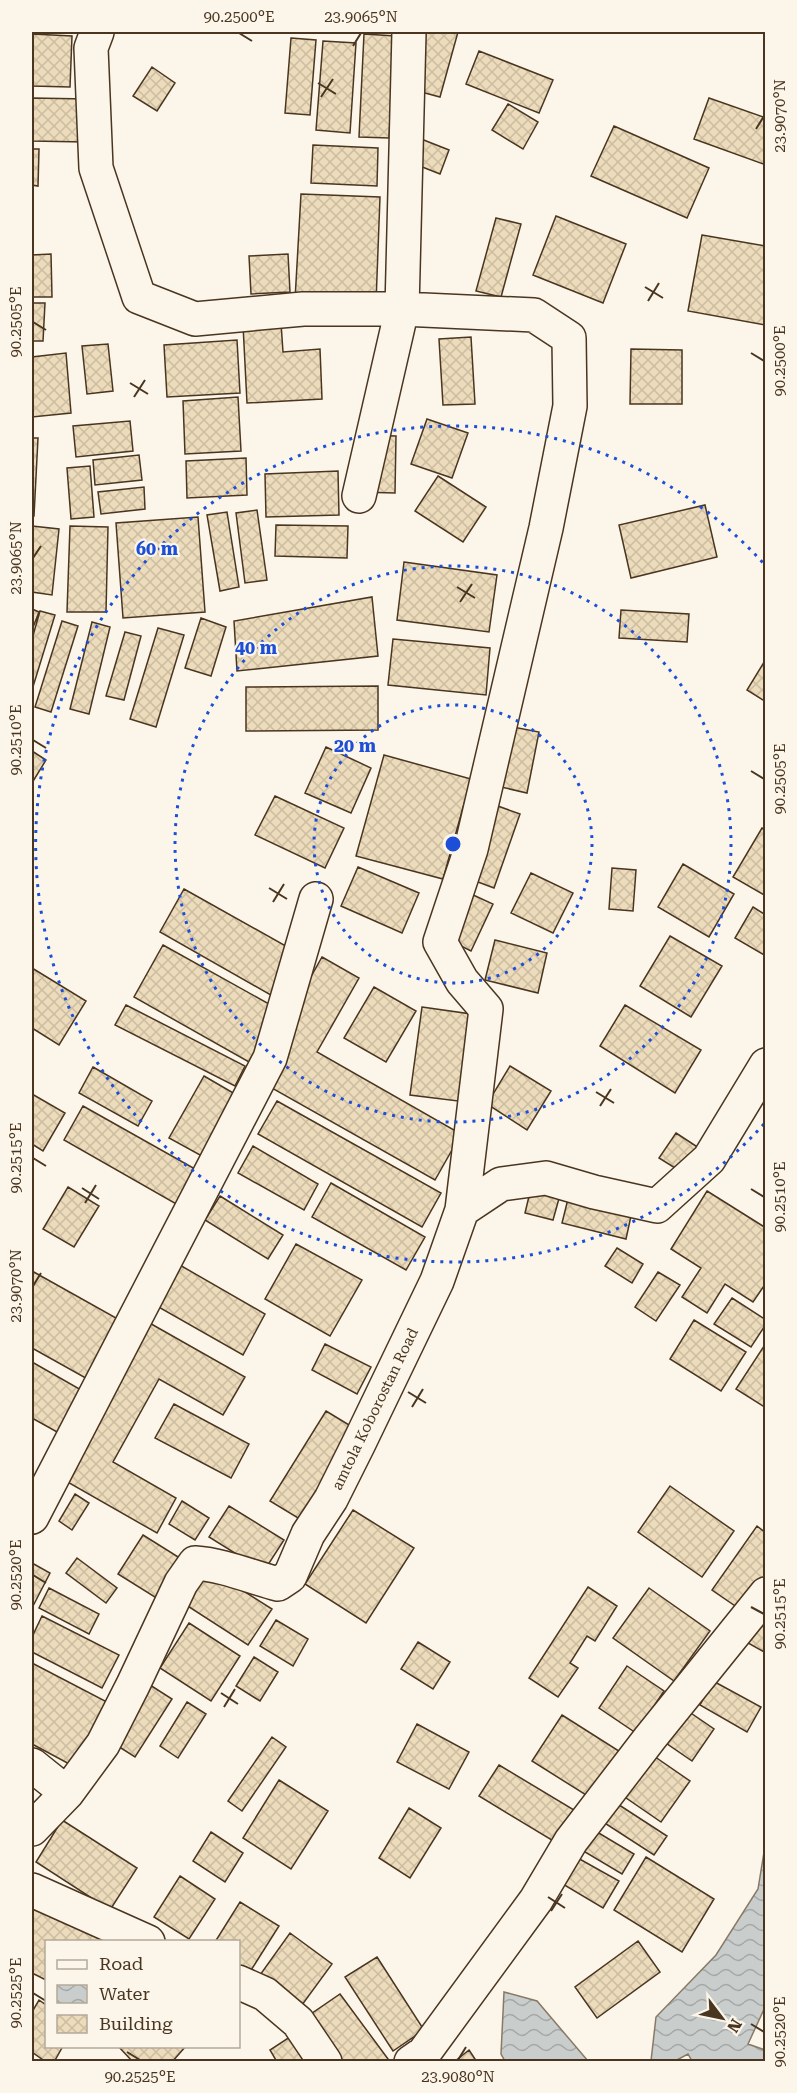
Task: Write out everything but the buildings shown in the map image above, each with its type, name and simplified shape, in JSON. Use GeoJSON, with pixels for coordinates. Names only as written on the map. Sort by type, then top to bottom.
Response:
{"type":"FeatureCollection","features":[{"type":"Feature","properties":{"kind":"street"},"geometry":{"type":"LineString","coordinates":[[97,32],[91,48],[96,168],[139,297],[195,319],[303,309],[402,309],[534,315],[568,338],[570,406],[546,528],[471,849],[440,942],[462,981],[486,1009],[462,1210]]}},
{"type":"Feature","properties":{"kind":"street"},"geometry":{"type":"LineString","coordinates":[[359,496],[402,309],[409,32]]}},
{"type":"Feature","properties":{"kind":"street"},"geometry":{"type":"LineString","coordinates":[[32,1517],[270,1058],[316,899]]}},
{"type":"Feature","properties":{"kind":"street"},"geometry":{"type":"LineString","coordinates":[[462,1210],[501,1184],[546,1179],[657,1206],[709,1159],[765,1065]]}},
{"type":"Feature","properties":{"kind":"street","name":"amtola Koborostan Road"},"geometry":{"type":"LineString","coordinates":[[32,1829],[67,1793],[103,1744],[181,1583],[195,1563],[214,1564],[278,1584],[290,1576],[308,1534],[330,1499],[359,1443],[437,1281],[462,1210]]}},
{"type":"Feature","properties":{"kind":"street"},"geometry":{"type":"LineString","coordinates":[[411,2061],[424,2053],[536,1900],[571,1841],[765,1594]]}},
{"type":"Feature","properties":{"kind":"street"},"geometry":{"type":"LineString","coordinates":[[32,1765],[67,1793]]}},
{"type":"Feature","properties":{"kind":"street"},"geometry":{"type":"LineString","coordinates":[[32,1890],[146,1940]]}},
{"type":"Feature","properties":{"kind":"street"},"geometry":{"type":"LineString","coordinates":[[240,1983],[265,1994],[298,2022],[325,2061]]}},
{"type":"Feature","properties":{"kind":"water"},"geometry":{"type":"Polygon","coordinates":[[[765,1846],[765,2007],[748,2044],[765,2050],[765,2061],[692,2061],[688,2054],[675,2061],[651,2061],[656,2017],[716,1955],[758,1889],[765,1846]]]}},
{"type":"Feature","properties":{"kind":"water"},"geometry":{"type":"Polygon","coordinates":[[[504,1992],[537,2001],[588,2061],[505,2061],[501,2054],[504,1992]]]}}]}
